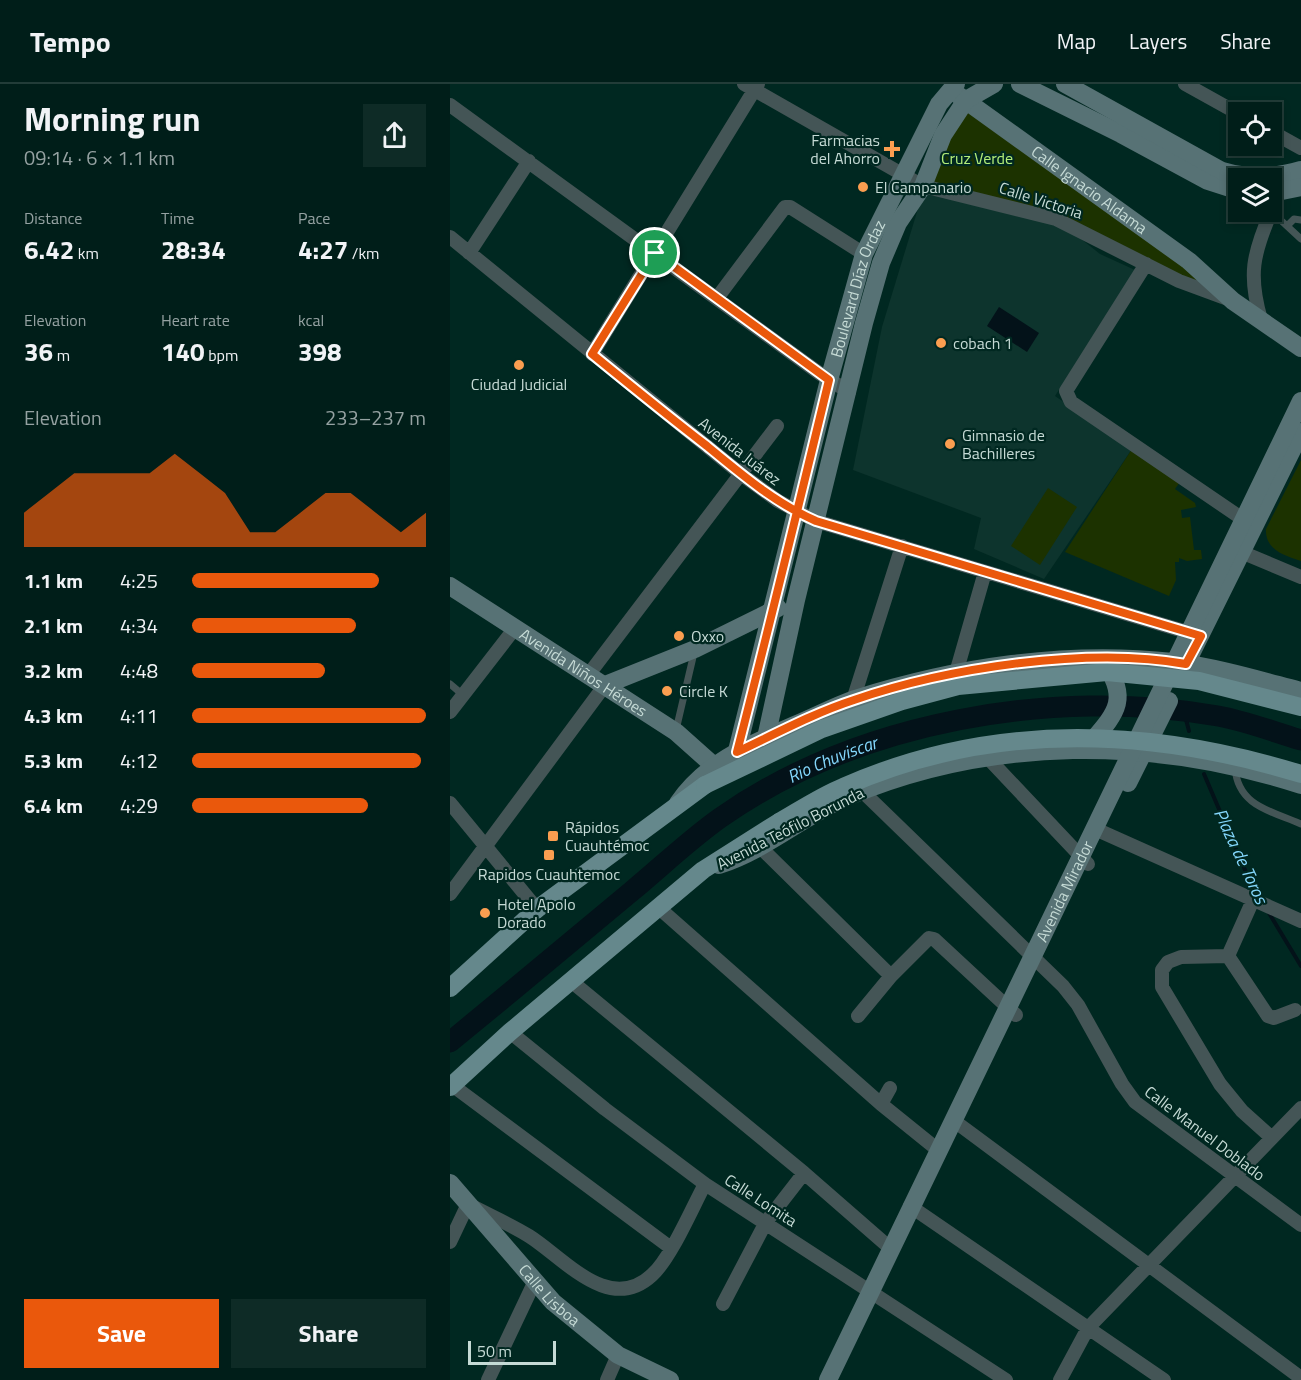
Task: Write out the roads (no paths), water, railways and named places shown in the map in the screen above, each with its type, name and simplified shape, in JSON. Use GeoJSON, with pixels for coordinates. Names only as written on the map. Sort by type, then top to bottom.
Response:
{"type":"FeatureCollection","features":[{"type":"Feature","properties":{"kind":"main road","name":"Boulevard Díaz Ordaz"},"geometry":{"type":"LineString","coordinates":[[766,738],[796,600],[849,392],[864,323],[881,263],[898,223],[922,186],[943,135],[966,100],[994,84]]}},
{"type":"Feature","properties":{"kind":"main road"},"geometry":{"type":"LineString","coordinates":[[1020,84],[1121,134],[1208,181],[1228,187]]}},
{"type":"Feature","properties":{"kind":"main road"},"geometry":{"type":"LineString","coordinates":[[1065,84],[1222,171],[1243,177],[1265,177],[1301,170]]}},
{"type":"Feature","properties":{"kind":"main road","name":"Boulevard Díaz Ordaz"},"geometry":{"type":"LineString","coordinates":[[737,752],[829,380],[864,254],[902,174],[949,86]]}},
{"type":"Feature","properties":{"kind":"main road","name":"Calle Ignacio Aldama"},"geometry":{"type":"LineString","coordinates":[[949,86],[1189,261],[1233,301],[1301,348]]}},
{"type":"Feature","properties":{"kind":"main road"},"geometry":{"type":"LineString","coordinates":[[1282,198],[1301,187]]}},
{"type":"Feature","properties":{"kind":"main road","name":"Avenida Mirador"},"geometry":{"type":"LineString","coordinates":[[838,1380],[874,1295],[915,1209],[1249,523],[1301,401]]}},
{"type":"Feature","properties":{"kind":"main road","name":"Avenida Mirador"},"geometry":{"type":"LineString","coordinates":[[1249,523],[1301,432]]}},
{"type":"Feature","properties":{"kind":"main road","name":"Avenida Niños Héroes"},"geometry":{"type":"LineString","coordinates":[[450,586],[676,732],[713,765]]}},
{"type":"Feature","properties":{"kind":"main road"},"geometry":{"type":"LineString","coordinates":[[604,685],[695,649],[796,600]]}},
{"type":"Feature","properties":{"kind":"main road"},"geometry":{"type":"LineString","coordinates":[[1085,749],[1109,721],[1115,709],[1118,686],[1102,659]]}},
{"type":"Feature","properties":{"kind":"main road"},"geometry":{"type":"LineString","coordinates":[[678,803],[691,784],[713,765],[766,738],[852,700],[956,673],[1056,660],[1102,659],[1180,663],[1301,691]]}},
{"type":"Feature","properties":{"kind":"main road"},"geometry":{"type":"LineString","coordinates":[[450,988],[537,909],[705,785],[822,729],[902,701],[958,686],[1107,672],[1199,681],[1301,706]]}},
{"type":"Feature","properties":{"kind":"main road","name":"Avenida Teófilo Borunda"},"geometry":{"type":"LineString","coordinates":[[451,1086],[510,1032],[703,870],[779,822],[840,788],[875,773],[918,760],[987,745],[1108,737],[1160,741],[1216,751],[1301,774]]}},
{"type":"Feature","properties":{"kind":"main road","name":"Avenida Teófilo Borunda"},"geometry":{"type":"LineString","coordinates":[[703,870],[759,848],[832,803],[862,791],[921,772],[987,757],[1085,749],[1137,752],[1235,766],[1301,785]]}},
{"type":"Feature","properties":{"kind":"main road","name":"Avenida Mirador"},"geometry":{"type":"LineString","coordinates":[[828,1380],[874,1295],[890,1248],[915,1209],[938,1150],[957,1124]]}},
{"type":"Feature","properties":{"kind":"main road","name":"Calle Lisboa"},"geometry":{"type":"LineString","coordinates":[[450,1184],[534,1283],[587,1332],[618,1355],[670,1380]]}},
{"type":"Feature","properties":{"kind":"street"},"geometry":{"type":"LineString","coordinates":[[1185,84],[1228,108]]}},
{"type":"Feature","properties":{"kind":"street"},"geometry":{"type":"LineString","coordinates":[[592,354],[655,253],[752,86]]}},
{"type":"Feature","properties":{"kind":"street","name":"Calle Victoria"},"geometry":{"type":"LineString","coordinates":[[752,86],[922,186],[1056,219],[1179,281],[1233,301]]}},
{"type":"Feature","properties":{"kind":"street"},"geometry":{"type":"LineString","coordinates":[[450,105],[829,380],[849,392]]}},
{"type":"Feature","properties":{"kind":"street"},"geometry":{"type":"LineString","coordinates":[[1282,138],[1301,148]]}},
{"type":"Feature","properties":{"kind":"street"},"geometry":{"type":"LineString","coordinates":[[469,253],[529,161]]}},
{"type":"Feature","properties":{"kind":"street"},"geometry":{"type":"LineString","coordinates":[[717,298],[785,207],[790,207],[864,254]]}},
{"type":"Feature","properties":{"kind":"street"},"geometry":{"type":"LineString","coordinates":[[1261,320],[1252,273],[1255,249],[1266,222]]}},
{"type":"Feature","properties":{"kind":"street","name":"Avenida Juárez"},"geometry":{"type":"LineString","coordinates":[[450,237],[741,474],[797,513],[816,521],[1194,634]]}},
{"type":"Feature","properties":{"kind":"street"},"geometry":{"type":"LineString","coordinates":[[1146,264],[1066,391],[1067,396],[1071,402],[1249,523]]}},
{"type":"Feature","properties":{"kind":"street"},"geometry":{"type":"LineString","coordinates":[[589,674],[777,426]]}},
{"type":"Feature","properties":{"kind":"street"},"geometry":{"type":"LineString","coordinates":[[852,700],[902,546]]}},
{"type":"Feature","properties":{"kind":"street"},"geometry":{"type":"LineString","coordinates":[[1236,550],[1301,577]]}},
{"type":"Feature","properties":{"kind":"street"},"geometry":{"type":"LineString","coordinates":[[956,673],[985,572]]}},
{"type":"Feature","properties":{"kind":"street"},"geometry":{"type":"LineString","coordinates":[[450,712],[515,628]]}},
{"type":"Feature","properties":{"kind":"street"},"geometry":{"type":"LineString","coordinates":[[450,894],[604,685]]}},
{"type":"Feature","properties":{"kind":"street"},"geometry":{"type":"LineString","coordinates":[[987,757],[1084,859]]}},
{"type":"Feature","properties":{"kind":"street","name":"Calle Manuel Doblado"},"geometry":{"type":"LineString","coordinates":[[862,791],[1036,959],[1078,1005],[1128,1095],[1301,1225]]}},
{"type":"Feature","properties":{"kind":"street"},"geometry":{"type":"LineString","coordinates":[[450,803],[537,909]]}},
{"type":"Feature","properties":{"kind":"street"},"geometry":{"type":"LineString","coordinates":[[1098,830],[1301,921]]}},
{"type":"Feature","properties":{"kind":"street"},"geometry":{"type":"LineString","coordinates":[[759,848],[891,975]]}},
{"type":"Feature","properties":{"kind":"street"},"geometry":{"type":"LineString","coordinates":[[1228,956],[1253,900]]}},
{"type":"Feature","properties":{"kind":"street"},"geometry":{"type":"LineString","coordinates":[[659,908],[881,1104],[938,1150]]}},
{"type":"Feature","properties":{"kind":"street"},"geometry":{"type":"LineString","coordinates":[[858,1016],[891,975],[925,940],[934,939],[1011,1011]]}},
{"type":"Feature","properties":{"kind":"street"},"geometry":{"type":"LineString","coordinates":[[1228,956],[1268,1016],[1274,1018],[1295,1010]]}},
{"type":"Feature","properties":{"kind":"street"},"geometry":{"type":"LineString","coordinates":[[1228,956],[1181,957],[1168,962],[1161,978],[1162,987],[1220,1084],[1242,1111],[1272,1138]]}},
{"type":"Feature","properties":{"kind":"street"},"geometry":{"type":"LineString","coordinates":[[571,981],[804,1173],[890,1248]]}},
{"type":"Feature","properties":{"kind":"street","name":"Calle Lomita"},"geometry":{"type":"LineString","coordinates":[[510,1032],[605,1109],[705,1184],[1006,1380]]}},
{"type":"Feature","properties":{"kind":"street"},"geometry":{"type":"LineString","coordinates":[[451,1086],[671,1248]]}},
{"type":"Feature","properties":{"kind":"street"},"geometry":{"type":"LineString","coordinates":[[881,1104],[891,1088]]}},
{"type":"Feature","properties":{"kind":"street"},"geometry":{"type":"LineString","coordinates":[[1060,1380],[1088,1328],[1152,1265],[1301,1108]]}},
{"type":"Feature","properties":{"kind":"street"},"geometry":{"type":"LineString","coordinates":[[957,1124],[1152,1265],[1301,1378]]}},
{"type":"Feature","properties":{"kind":"street"},"geometry":{"type":"LineString","coordinates":[[723,1304],[766,1222],[804,1173]]}},
{"type":"Feature","properties":{"kind":"street"},"geometry":{"type":"LineString","coordinates":[[450,1242],[468,1204],[530,1237],[590,1282],[610,1289],[628,1287],[652,1275],[671,1248],[705,1184]]}},
{"type":"Feature","properties":{"kind":"street"},"geometry":{"type":"LineString","coordinates":[[915,1209],[1164,1380]]}},
{"type":"Feature","properties":{"kind":"street"},"geometry":{"type":"LineString","coordinates":[[488,1380],[534,1283]]}},
{"type":"Feature","properties":{"kind":"street"},"geometry":{"type":"LineString","coordinates":[[607,1380],[618,1355]]}},
{"type":"Feature","properties":{"kind":"lane"},"geometry":{"type":"LineString","coordinates":[[1282,216],[1301,239]]}},
{"type":"Feature","properties":{"kind":"lane"},"geometry":{"type":"LineString","coordinates":[[1288,225],[1294,219],[1301,220]]}},
{"type":"Feature","properties":{"kind":"lane"},"geometry":{"type":"LineString","coordinates":[[676,732],[695,649]]}},
{"type":"Feature","properties":{"kind":"lane"},"geometry":{"type":"LineString","coordinates":[[450,684],[463,695]]}},
{"type":"Feature","properties":{"kind":"lane"},"geometry":{"type":"LineString","coordinates":[[1235,766],[1238,782],[1248,800],[1301,824]]}},
{"type":"Feature","properties":{"kind":"waterway","name":"Rio Chuviscar"},"geometry":{"type":"LineString","coordinates":[[450,1042],[709,826],[774,785],[833,757],[895,735],[959,720],[1025,710],[1090,706],[1155,708],[1218,716],[1301,740]]}},
{"type":"Feature","properties":{"kind":"waterway","name":"Plaza de Toros"},"geometry":{"type":"LineString","coordinates":[[1184,712],[1189,731]]}},
{"type":"Feature","properties":{"kind":"waterway","name":"Plaza de Toros"},"geometry":{"type":"LineString","coordinates":[[1204,774],[1251,884],[1259,896]]}},
{"type":"Feature","properties":{"kind":"waterway","name":"Plaza de Toros"},"geometry":{"type":"LineString","coordinates":[[1269,913],[1301,966]]}},
{"type":"Feature","properties":{"kind":"place","name":"Farmacias del Ahorro"},"geometry":{"type":"Point","coordinates":[892,149]}},
{"type":"Feature","properties":{"kind":"place","name":"El Campanario"},"geometry":{"type":"Point","coordinates":[863,187]}},
{"type":"Feature","properties":{"kind":"place","name":"cobach 1"},"geometry":{"type":"Point","coordinates":[941,343]}},
{"type":"Feature","properties":{"kind":"place","name":"Ciudad Judicial"},"geometry":{"type":"Point","coordinates":[519,365]}},
{"type":"Feature","properties":{"kind":"place","name":"Gimnasio de Bachilleres"},"geometry":{"type":"Point","coordinates":[950,444]}},
{"type":"Feature","properties":{"kind":"place","name":"Oxxo"},"geometry":{"type":"Point","coordinates":[679,636]}},
{"type":"Feature","properties":{"kind":"place","name":"Circle K"},"geometry":{"type":"Point","coordinates":[667,691]}},
{"type":"Feature","properties":{"kind":"place","name":"Rápidos Cuauhtémoc"},"geometry":{"type":"Point","coordinates":[553,836]}},
{"type":"Feature","properties":{"kind":"place","name":"Rapidos Cuauhtemoc"},"geometry":{"type":"Point","coordinates":[549,855]}},
{"type":"Feature","properties":{"kind":"place","name":"Hotel Apolo Dorado"},"geometry":{"type":"Point","coordinates":[485,913]}},
{"type":"Feature","properties":{"kind":"park label","name":"Cruz Verde"},"geometry":{"type":"Point","coordinates":[977,158]}}]}
